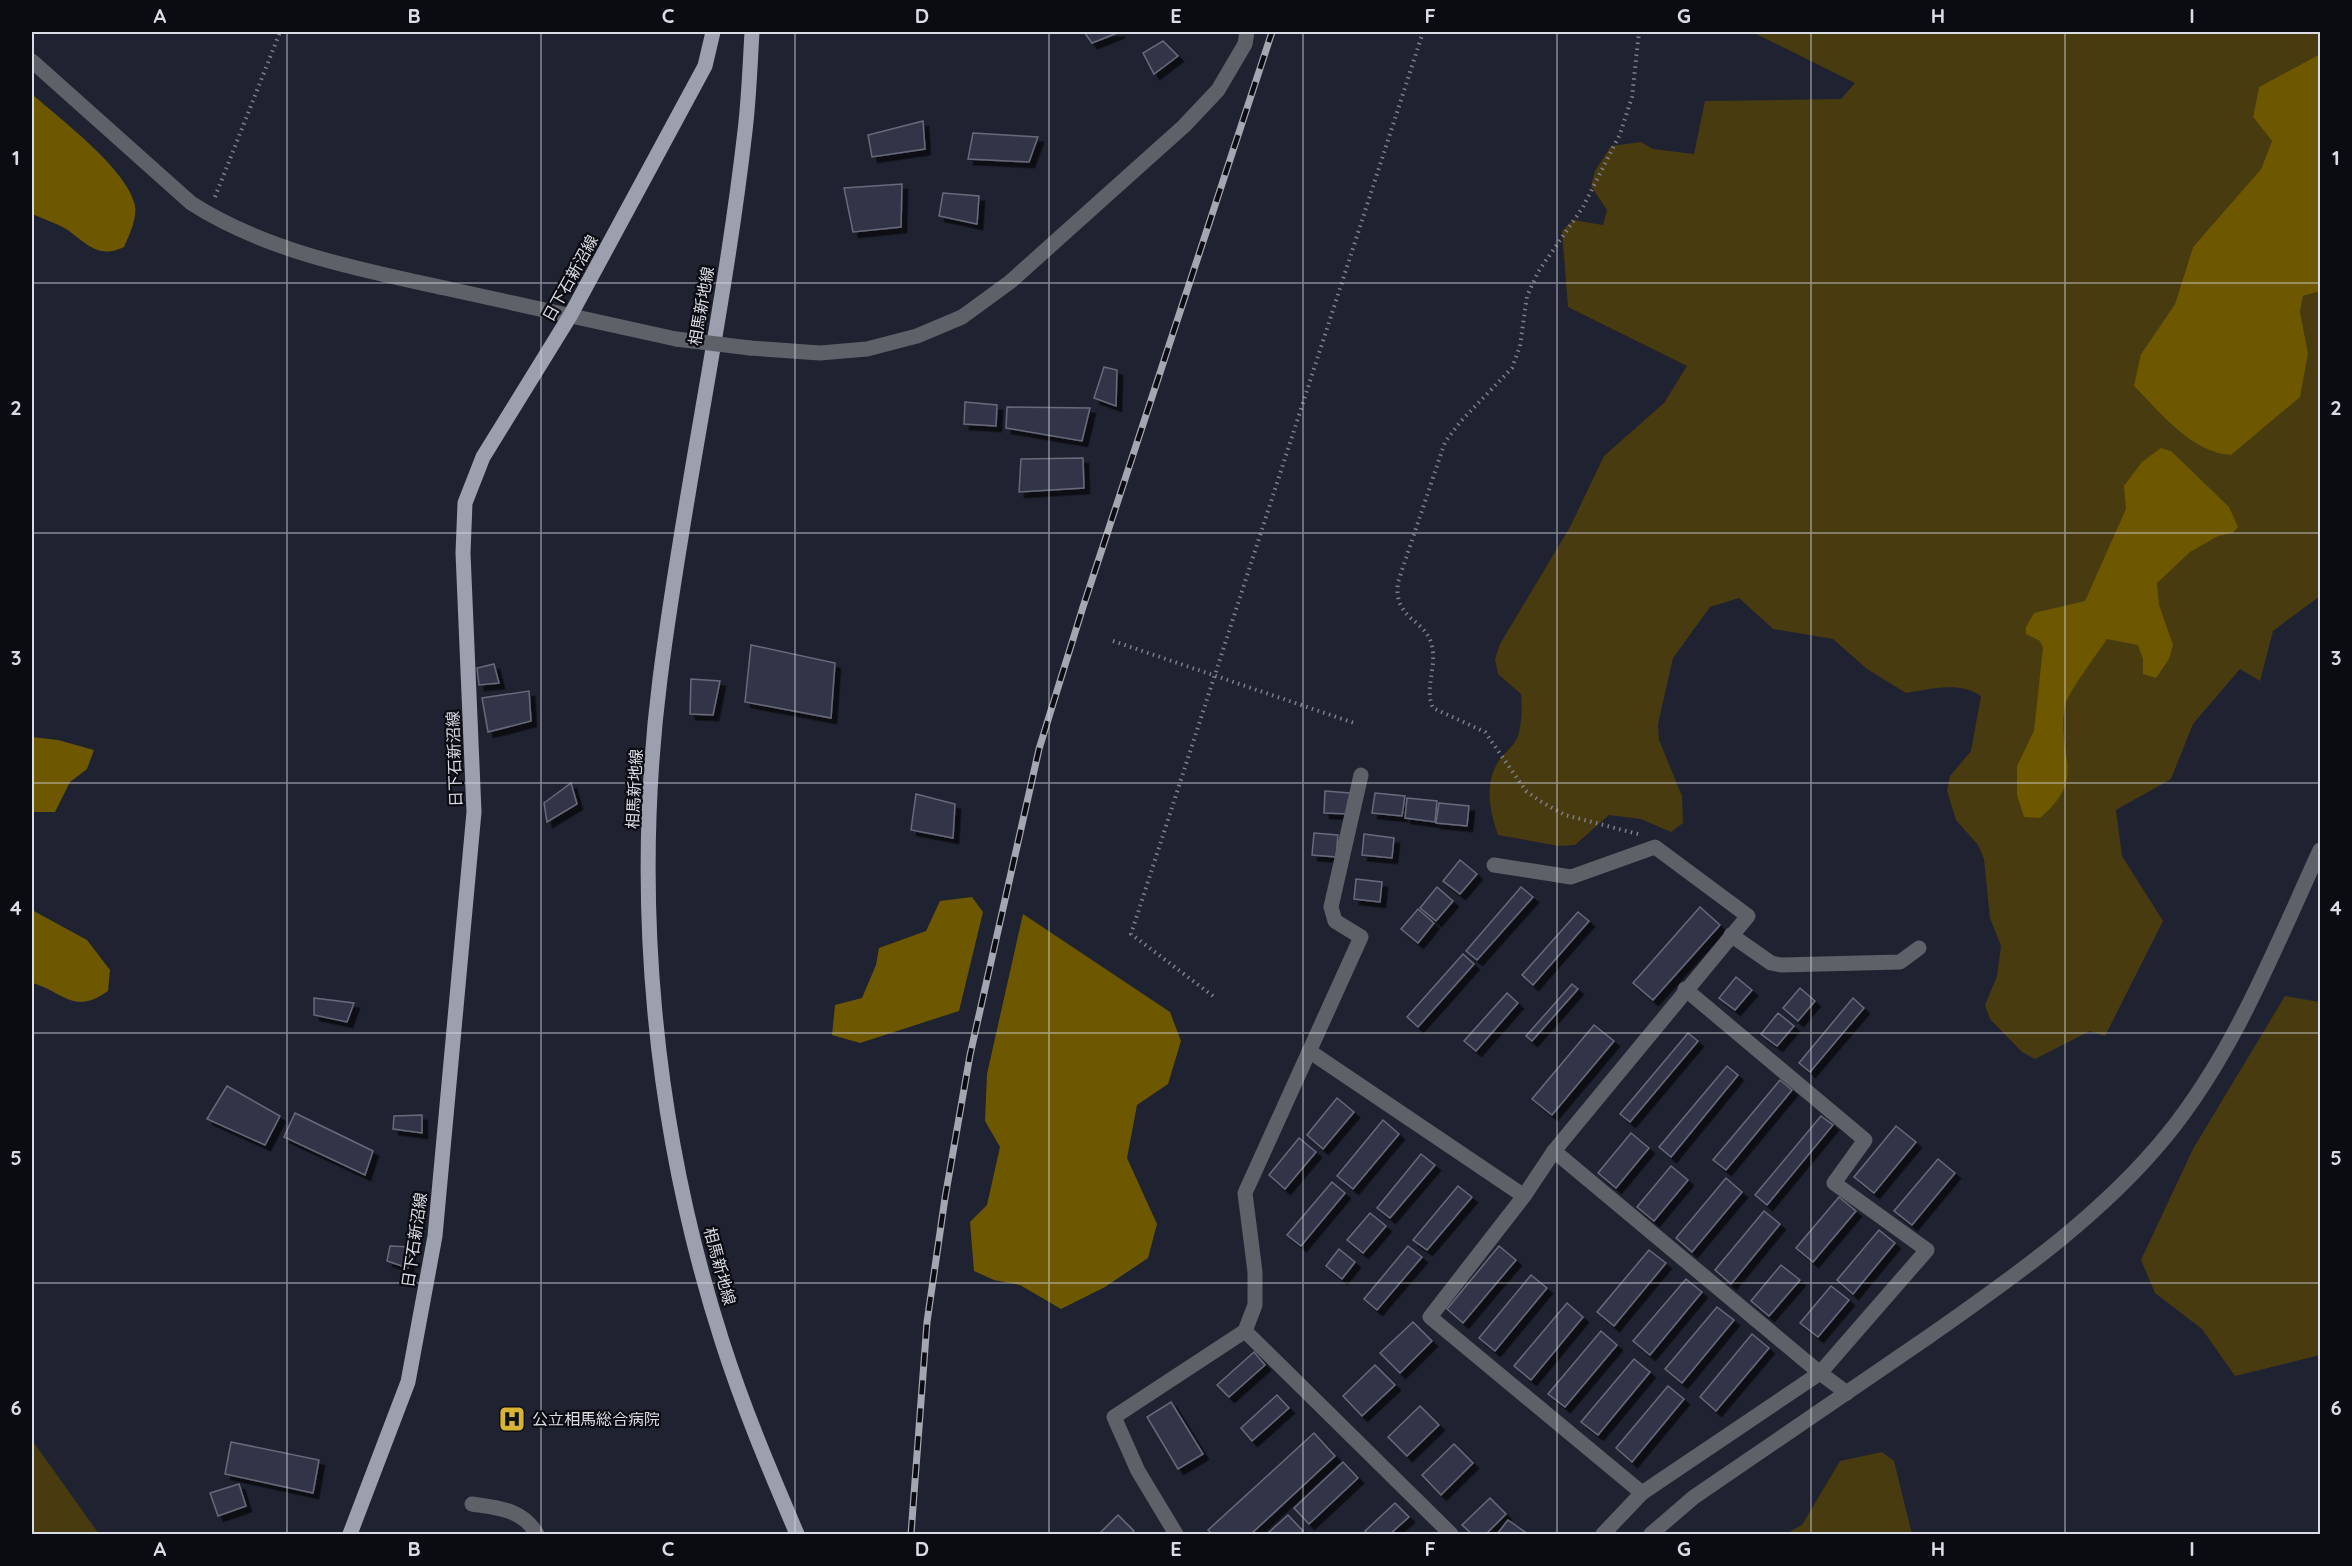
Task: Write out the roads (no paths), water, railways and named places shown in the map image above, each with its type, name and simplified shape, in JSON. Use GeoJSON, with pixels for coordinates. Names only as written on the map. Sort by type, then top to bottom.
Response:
{"type":"FeatureCollection","features":[{"type":"Feature","properties":{"kind":"main road","name":"日下石新沼線"},"geometry":{"type":"LineString","coordinates":[[350,1534],[408,1382],[435,1236],[474,812],[463,553],[465,503],[483,457],[570,316],[705,66],[711,50],[713,32]]}},
{"type":"Feature","properties":{"kind":"main road","name":"相馬新地線"},"geometry":{"type":"LineString","coordinates":[[752,32],[745,129],[727,261],[699,422],[660,681],[650,791],[652,1000],[662,1084],[689,1218],[721,1340],[758,1440],[797,1534]]}},
{"type":"Feature","properties":{"kind":"street"},"geometry":{"type":"LineString","coordinates":[[32,61],[191,203],[208,214],[289,249],[383,275],[676,339],[820,353],[867,349],[917,336],[962,317],[1010,282],[1184,126],[1218,90],[1245,44],[1247,32]]}},
{"type":"Feature","properties":{"kind":"street"},"geometry":{"type":"LineString","coordinates":[[1176,1534],[1138,1470],[1114,1417],[1245,1331],[1255,1305],[1255,1272],[1245,1192],[1361,937],[1335,921],[1331,907],[1361,775]]}},
{"type":"Feature","properties":{"kind":"street"},"geometry":{"type":"LineString","coordinates":[[1494,865],[1571,877],[1655,847],[1748,916],[1685,988],[1554,1151],[1524,1196],[1430,1317],[1642,1493]]}},
{"type":"Feature","properties":{"kind":"street"},"geometry":{"type":"LineString","coordinates":[[1651,1534],[1694,1497],[1993,1291],[2056,1242],[2123,1185],[2168,1134],[2247,1010],[2320,850]]}},
{"type":"Feature","properties":{"kind":"street"},"geometry":{"type":"LineString","coordinates":[[1731,935],[1771,963],[1781,965],[1900,962],[1919,948]]}},
{"type":"Feature","properties":{"kind":"street"},"geometry":{"type":"LineString","coordinates":[[1603,1534],[1642,1493],[1820,1373],[1927,1250],[1834,1183],[1865,1140],[1685,988]]}},
{"type":"Feature","properties":{"kind":"street"},"geometry":{"type":"LineString","coordinates":[[1309,1051],[1524,1196]]}},
{"type":"Feature","properties":{"kind":"street"},"geometry":{"type":"LineString","coordinates":[[1554,1151],[1847,1393]]}},
{"type":"Feature","properties":{"kind":"street"},"geometry":{"type":"LineString","coordinates":[[1245,1331],[1451,1534]]}},
{"type":"Feature","properties":{"kind":"street"},"geometry":{"type":"LineString","coordinates":[[472,1504],[514,1511],[537,1534]]}},
{"type":"Feature","properties":{"kind":"railway"},"geometry":{"type":"LineString","coordinates":[[911,1534],[927,1322],[945,1198],[970,1055],[1039,749],[1083,607],[1272,32]]}},
{"type":"Feature","properties":{"kind":"place","name":"公立相馬総合病院"},"geometry":{"type":"Point","coordinates":[512,1419]}}]}
